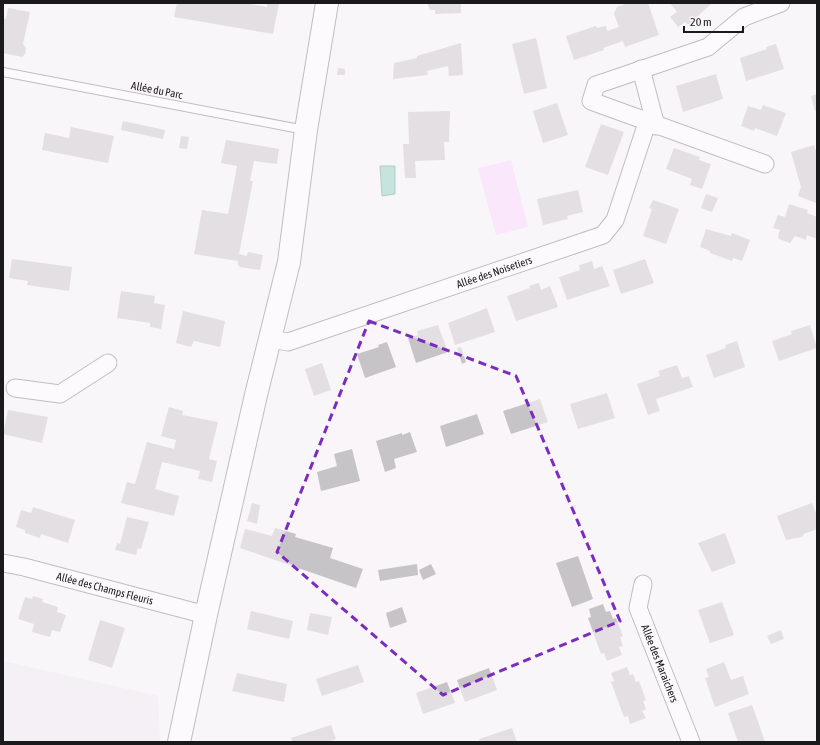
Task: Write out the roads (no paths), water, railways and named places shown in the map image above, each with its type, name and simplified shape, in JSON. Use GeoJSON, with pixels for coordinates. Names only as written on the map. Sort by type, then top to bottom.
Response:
{"type":"FeatureCollection","features":[{"type":"Feature","properties":{"kind":"main road"},"geometry":{"type":"LineString","coordinates":[[179,742],[206,615],[289,262],[306,130],[327,3]]}},
{"type":"Feature","properties":{"kind":"street"},"geometry":{"type":"LineString","coordinates":[[765,164],[652,125],[591,101],[596,85],[708,47],[744,17],[781,3]]}},
{"type":"Feature","properties":{"kind":"street"},"geometry":{"type":"LineString","coordinates":[[641,70],[652,125]]}},
{"type":"Feature","properties":{"kind":"street","name":"Allée des Noisetiers"},"geometry":{"type":"LineString","coordinates":[[270,339],[288,342],[604,235],[615,220],[652,125]]}},
{"type":"Feature","properties":{"kind":"street"},"geometry":{"type":"LineString","coordinates":[[15,388],[60,394],[108,363]]}},
{"type":"Feature","properties":{"kind":"street","name":"Allée des Champs Fleuris"},"geometry":{"type":"LineString","coordinates":[[3,563],[24,567],[206,615]]}},
{"type":"Feature","properties":{"kind":"street","name":"Allée des Maraichers"},"geometry":{"type":"LineString","coordinates":[[643,584],[638,608],[691,742]]}},
{"type":"Feature","properties":{"kind":"lane","name":"Allée du Parc"},"geometry":{"type":"LineString","coordinates":[[3,72],[306,130]]}}]}
